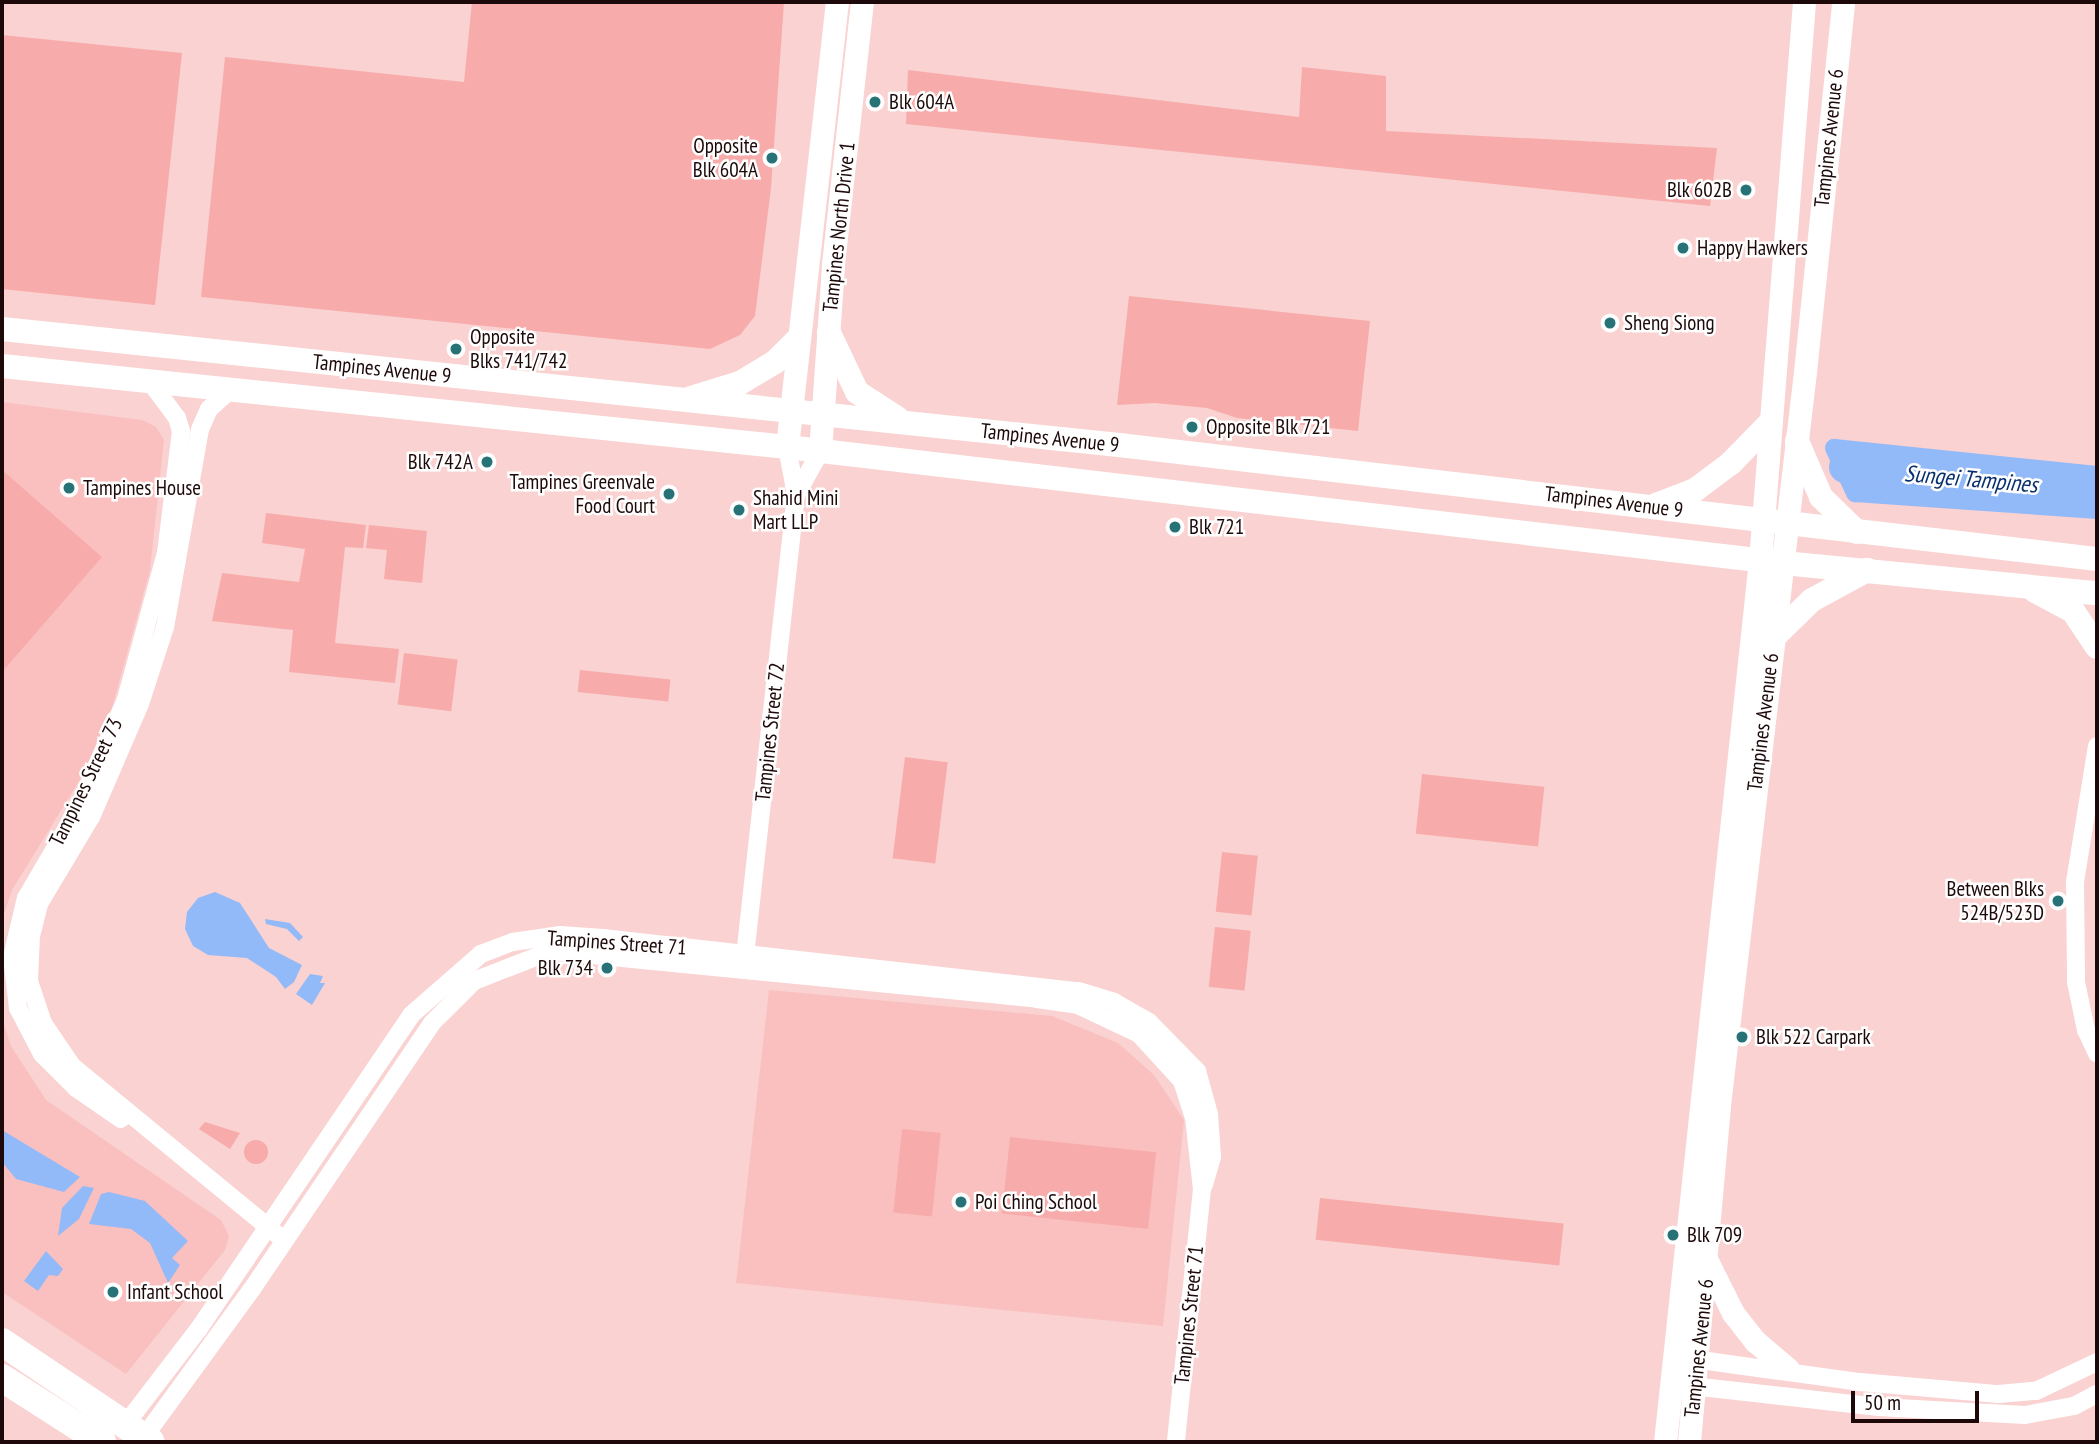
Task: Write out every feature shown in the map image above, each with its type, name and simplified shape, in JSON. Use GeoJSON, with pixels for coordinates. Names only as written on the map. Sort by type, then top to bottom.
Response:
{"type":"FeatureCollection","features":[{"type":"Feature","properties":{"kind":"main road","name":"Tampines Avenue 9"},"geometry":{"type":"LineString","coordinates":[[2,329],[907,423],[2097,559]]}},
{"type":"Feature","properties":{"kind":"main road"},"geometry":{"type":"LineString","coordinates":[[829,333],[857,392],[907,423]]}},
{"type":"Feature","properties":{"kind":"main road"},"geometry":{"type":"LineString","coordinates":[[680,401],[740,383],[775,362],[798,339]]}},
{"type":"Feature","properties":{"kind":"main road","name":"Tampines Avenue 9"},"geometry":{"type":"LineString","coordinates":[[2,366],[787,447],[1772,561],[1871,568],[2097,593]]}},
{"type":"Feature","properties":{"kind":"main road"},"geometry":{"type":"LineString","coordinates":[[1652,507],[1695,490],[1731,463],[1771,422]]}},
{"type":"Feature","properties":{"kind":"main road"},"geometry":{"type":"LineString","coordinates":[[1797,441],[1821,497],[1857,532]]}},
{"type":"Feature","properties":{"kind":"main road"},"geometry":{"type":"LineString","coordinates":[[1773,638],[1812,600],[1871,568]]}},
{"type":"Feature","properties":{"kind":"main road"},"geometry":{"type":"LineString","coordinates":[[2026,586],[2073,611],[2097,647]]}},
{"type":"Feature","properties":{"kind":"main road"},"geometry":{"type":"LineString","coordinates":[[2,1342],[135,1438]]}},
{"type":"Feature","properties":{"kind":"main road"},"geometry":{"type":"LineString","coordinates":[[2,1378],[102,1442]]}},
{"type":"Feature","properties":{"kind":"main road"},"geometry":{"type":"LineString","coordinates":[[50,1411],[64,1442]]}},
{"type":"Feature","properties":{"kind":"street","name":"Tampines North Drive 1"},"geometry":{"type":"LineString","coordinates":[[787,447],[837,2]]}},
{"type":"Feature","properties":{"kind":"street","name":"Tampines North Drive 1"},"geometry":{"type":"LineString","coordinates":[[820,452],[862,2]]}},
{"type":"Feature","properties":{"kind":"street","name":"Tampines Avenue 6"},"geometry":{"type":"LineString","coordinates":[[1665,1442],[1772,561],[1775,521],[1771,422],[1804,2]]}},
{"type":"Feature","properties":{"kind":"street","name":"Tampines Avenue 6"},"geometry":{"type":"LineString","coordinates":[[1775,521],[1797,441],[1843,2]]}},
{"type":"Feature","properties":{"kind":"street","name":"Tampines Street 73"},"geometry":{"type":"LineString","coordinates":[[145,1129],[116,1117],[92,1100],[42,1054],[18,1008],[12,957],[18,921],[33,883],[78,809],[126,699],[166,553],[181,431],[177,418],[151,383]]}},
{"type":"Feature","properties":{"kind":"street","name":"Tampines Street 73"},"geometry":{"type":"LineString","coordinates":[[229,391],[209,409],[200,429],[165,627],[140,704],[91,817],[42,898],[31,935],[28,959],[34,1005],[55,1044],[72,1066],[145,1129],[269,1226],[283,1240]]}},
{"type":"Feature","properties":{"kind":"street","name":"Tampines Street 72"},"geometry":{"type":"LineString","coordinates":[[745,961],[796,495],[787,447]]}},
{"type":"Feature","properties":{"kind":"street","name":"Tampines Street 72"},"geometry":{"type":"LineString","coordinates":[[796,495],[820,452]]}},
{"type":"Feature","properties":{"kind":"street","name":"Tampines Avenue 6"},"geometry":{"type":"LineString","coordinates":[[1689,1442],[1699,1359],[1722,1078],[1773,638],[1772,561]]}},
{"type":"Feature","properties":{"kind":"street"},"geometry":{"type":"LineString","coordinates":[[2097,746],[2075,907],[2076,982],[2086,1030],[2097,1054]]}},
{"type":"Feature","properties":{"kind":"street","name":"Tampines Street 71"},"geometry":{"type":"LineString","coordinates":[[135,1438],[269,1226],[411,1015],[481,954],[513,942],[559,935],[1037,999],[1105,1015],[1139,1034],[1182,1081],[1194,1117],[1202,1189],[1176,1442]]}},
{"type":"Feature","properties":{"kind":"street","name":"Tampines Street 71"},"geometry":{"type":"LineString","coordinates":[[135,1438],[252,1289],[432,1023],[474,981],[551,951],[745,961]]}},
{"type":"Feature","properties":{"kind":"street"},"geometry":{"type":"LineString","coordinates":[[1707,1261],[1733,1313],[1755,1341],[1788,1369]]}},
{"type":"Feature","properties":{"kind":"street"},"geometry":{"type":"LineString","coordinates":[[1675,1357],[1788,1369],[1860,1382],[1998,1394],[2036,1391],[2097,1362]]}},
{"type":"Feature","properties":{"kind":"street"},"geometry":{"type":"LineString","coordinates":[[1672,1384],[1879,1407],[2025,1415],[2074,1406],[2097,1394]]}},
{"type":"Feature","properties":{"kind":"shaded area"},"geometry":{"type":"Polygon","coordinates":[[[472,2],[784,2],[771,188],[755,316],[740,335],[710,349],[201,297],[225,57],[464,82],[472,2]]]}},
{"type":"Feature","properties":{"kind":"shaded area"},"geometry":{"type":"Polygon","coordinates":[[[2,35],[182,53],[155,305],[2,289],[2,35]]]}},
{"type":"Feature","properties":{"kind":"shaded area"},"geometry":{"type":"Polygon","coordinates":[[[1302,67],[1386,76],[1386,131],[1717,148],[1710,206],[906,124],[908,70],[1299,117],[1302,67]]]}},
{"type":"Feature","properties":{"kind":"shaded area"},"geometry":{"type":"Polygon","coordinates":[[[1129,296],[1370,321],[1358,431],[1237,418],[1207,408],[1155,403],[1117,405],[1129,296]]]}},
{"type":"Feature","properties":{"kind":"shaded area"},"geometry":{"type":"Polygon","coordinates":[[[2,402],[142,420],[156,427],[164,440],[150,570],[112,708],[81,778],[12,890],[2,920],[2,402]]]}},
{"type":"Feature","properties":{"kind":"shaded area"},"geometry":{"type":"Polygon","coordinates":[[[2,470],[102,557],[2,672],[2,470]]]}},
{"type":"Feature","properties":{"kind":"shaded area"},"geometry":{"type":"Polygon","coordinates":[[[266,513],[366,525],[363,548],[345,547],[335,643],[399,649],[395,683],[289,672],[293,630],[212,621],[222,573],[299,582],[305,549],[262,543],[266,513]]]}},
{"type":"Feature","properties":{"kind":"shaded area"},"geometry":{"type":"Polygon","coordinates":[[[369,525],[427,531],[422,583],[384,579],[387,550],[366,548],[369,525]]]}},
{"type":"Feature","properties":{"kind":"shaded area"},"geometry":{"type":"Polygon","coordinates":[[[404,653],[458,660],[451,711],[398,705],[404,653]]]}},
{"type":"Feature","properties":{"kind":"shaded area"},"geometry":{"type":"Polygon","coordinates":[[[580,670],[671,680],[668,701],[578,692],[580,670]]]}},
{"type":"Feature","properties":{"kind":"shaded area"},"geometry":{"type":"Polygon","coordinates":[[[905,757],[948,762],[935,863],[893,858],[905,757]]]}},
{"type":"Feature","properties":{"kind":"shaded area"},"geometry":{"type":"Polygon","coordinates":[[[1422,774],[1544,787],[1538,847],[1416,834],[1422,774]]]}},
{"type":"Feature","properties":{"kind":"shaded area"},"geometry":{"type":"Polygon","coordinates":[[[1222,852],[1258,856],[1252,915],[1216,912],[1222,852]]]}},
{"type":"Feature","properties":{"kind":"shaded area"},"geometry":{"type":"Polygon","coordinates":[[[1215,927],[1251,931],[1245,990],[1209,987],[1215,927]]]}},
{"type":"Feature","properties":{"kind":"shaded area","name":"Poi Ching School"},"geometry":{"type":"Polygon","coordinates":[[[769,990],[1052,1016],[1118,1043],[1154,1075],[1184,1120],[1163,1326],[736,1283],[769,990]]]}},
{"type":"Feature","properties":{"kind":"shaded area"},"geometry":{"type":"Polygon","coordinates":[[[2,1019],[11,1046],[46,1100],[221,1220],[229,1236],[225,1250],[126,1374],[2,1292],[2,1019]]]}},
{"type":"Feature","properties":{"kind":"shaded area"},"geometry":{"type":"Polygon","coordinates":[[[205,1122],[240,1133],[230,1149],[199,1129],[205,1122]]]}},
{"type":"Feature","properties":{"kind":"shaded area"},"geometry":{"type":"Polygon","coordinates":[[[902,1129],[941,1133],[932,1217],[893,1213],[902,1129]]]}},
{"type":"Feature","properties":{"kind":"shaded area"},"geometry":{"type":"Polygon","coordinates":[[[1010,1137],[1156,1152],[1148,1229],[1002,1214],[1010,1137]]]}},
{"type":"Feature","properties":{"kind":"shaded area"},"geometry":{"type":"Polygon","coordinates":[[[256,1140],[265,1143],[268,1152],[265,1161],[256,1164],[247,1161],[244,1152],[247,1143],[256,1140]]]}},
{"type":"Feature","properties":{"kind":"shaded area"},"geometry":{"type":"Polygon","coordinates":[[[1320,1198],[1564,1224],[1559,1265],[1316,1240],[1320,1198]]]}},
{"type":"Feature","properties":{"kind":"water"},"geometry":{"type":"Polygon","coordinates":[[[215,892],[240,903],[269,948],[302,965],[294,982],[285,989],[276,977],[247,958],[208,955],[193,946],[185,929],[187,912],[198,898],[215,892]]]}},
{"type":"Feature","properties":{"kind":"water"},"geometry":{"type":"Polygon","coordinates":[[[265,919],[290,923],[303,937],[299,941],[287,929],[266,924],[265,919]]]}},
{"type":"Feature","properties":{"kind":"water"},"geometry":{"type":"Polygon","coordinates":[[[310,974],[323,976],[320,983],[325,983],[312,1005],[296,994],[310,974]]]}},
{"type":"Feature","properties":{"kind":"water"},"geometry":{"type":"Polygon","coordinates":[[[2,1130],[80,1177],[64,1192],[16,1179],[2,1162],[2,1130]]]}},
{"type":"Feature","properties":{"kind":"water"},"geometry":{"type":"Polygon","coordinates":[[[83,1186],[94,1188],[79,1219],[58,1236],[62,1208],[83,1186]]]}},
{"type":"Feature","properties":{"kind":"water"},"geometry":{"type":"Polygon","coordinates":[[[109,1192],[145,1201],[188,1241],[172,1258],[180,1265],[168,1283],[150,1243],[131,1229],[89,1224],[101,1194],[109,1192]]]}},
{"type":"Feature","properties":{"kind":"water"},"geometry":{"type":"Polygon","coordinates":[[[46,1251],[63,1269],[58,1276],[49,1275],[38,1291],[24,1281],[46,1251]]]}},
{"type":"Feature","properties":{"kind":"waterway"},"geometry":{"type":"LineString","coordinates":[[2097,475],[1834,448],[1855,493],[2097,510]]}},
{"type":"Feature","properties":{"kind":"waterway","name":"Sungei Tampines"},"geometry":{"type":"LineString","coordinates":[[1845,467],[2097,491]]}},
{"type":"Feature","properties":{"kind":"place","name":"Blk 604A"},"geometry":{"type":"Point","coordinates":[875,102]}},
{"type":"Feature","properties":{"kind":"place","name":"Opposite Blk 604A"},"geometry":{"type":"Point","coordinates":[772,158]}},
{"type":"Feature","properties":{"kind":"place","name":"Blk 602B"},"geometry":{"type":"Point","coordinates":[1746,190]}},
{"type":"Feature","properties":{"kind":"place","name":"Happy Hawkers"},"geometry":{"type":"Point","coordinates":[1683,248]}},
{"type":"Feature","properties":{"kind":"place","name":"Sheng Siong"},"geometry":{"type":"Point","coordinates":[1610,323]}},
{"type":"Feature","properties":{"kind":"place","name":"Opposite Blks 741/742"},"geometry":{"type":"Point","coordinates":[456,349]}},
{"type":"Feature","properties":{"kind":"place","name":"Opposite Blk 721"},"geometry":{"type":"Point","coordinates":[1192,427]}},
{"type":"Feature","properties":{"kind":"place","name":"Blk 742A"},"geometry":{"type":"Point","coordinates":[487,462]}},
{"type":"Feature","properties":{"kind":"place","name":"Tampines House"},"geometry":{"type":"Point","coordinates":[69,488]}},
{"type":"Feature","properties":{"kind":"place","name":"Tampines Greenvale Food Court"},"geometry":{"type":"Point","coordinates":[669,494]}},
{"type":"Feature","properties":{"kind":"place","name":"Shahid Mini Mart LLP"},"geometry":{"type":"Point","coordinates":[739,510]}},
{"type":"Feature","properties":{"kind":"place","name":"Blk 721"},"geometry":{"type":"Point","coordinates":[1175,527]}},
{"type":"Feature","properties":{"kind":"place","name":"Between Blks 524B/523D"},"geometry":{"type":"Point","coordinates":[2058,901]}},
{"type":"Feature","properties":{"kind":"place","name":"Blk 734"},"geometry":{"type":"Point","coordinates":[607,968]}},
{"type":"Feature","properties":{"kind":"place","name":"Blk 522 Carpark"},"geometry":{"type":"Point","coordinates":[1742,1037]}},
{"type":"Feature","properties":{"kind":"place","name":"Poi Ching School"},"geometry":{"type":"Point","coordinates":[961,1202]}},
{"type":"Feature","properties":{"kind":"place","name":"Blk 709"},"geometry":{"type":"Point","coordinates":[1673,1235]}},
{"type":"Feature","properties":{"kind":"place","name":"Infant School"},"geometry":{"type":"Point","coordinates":[113,1292]}}]}
